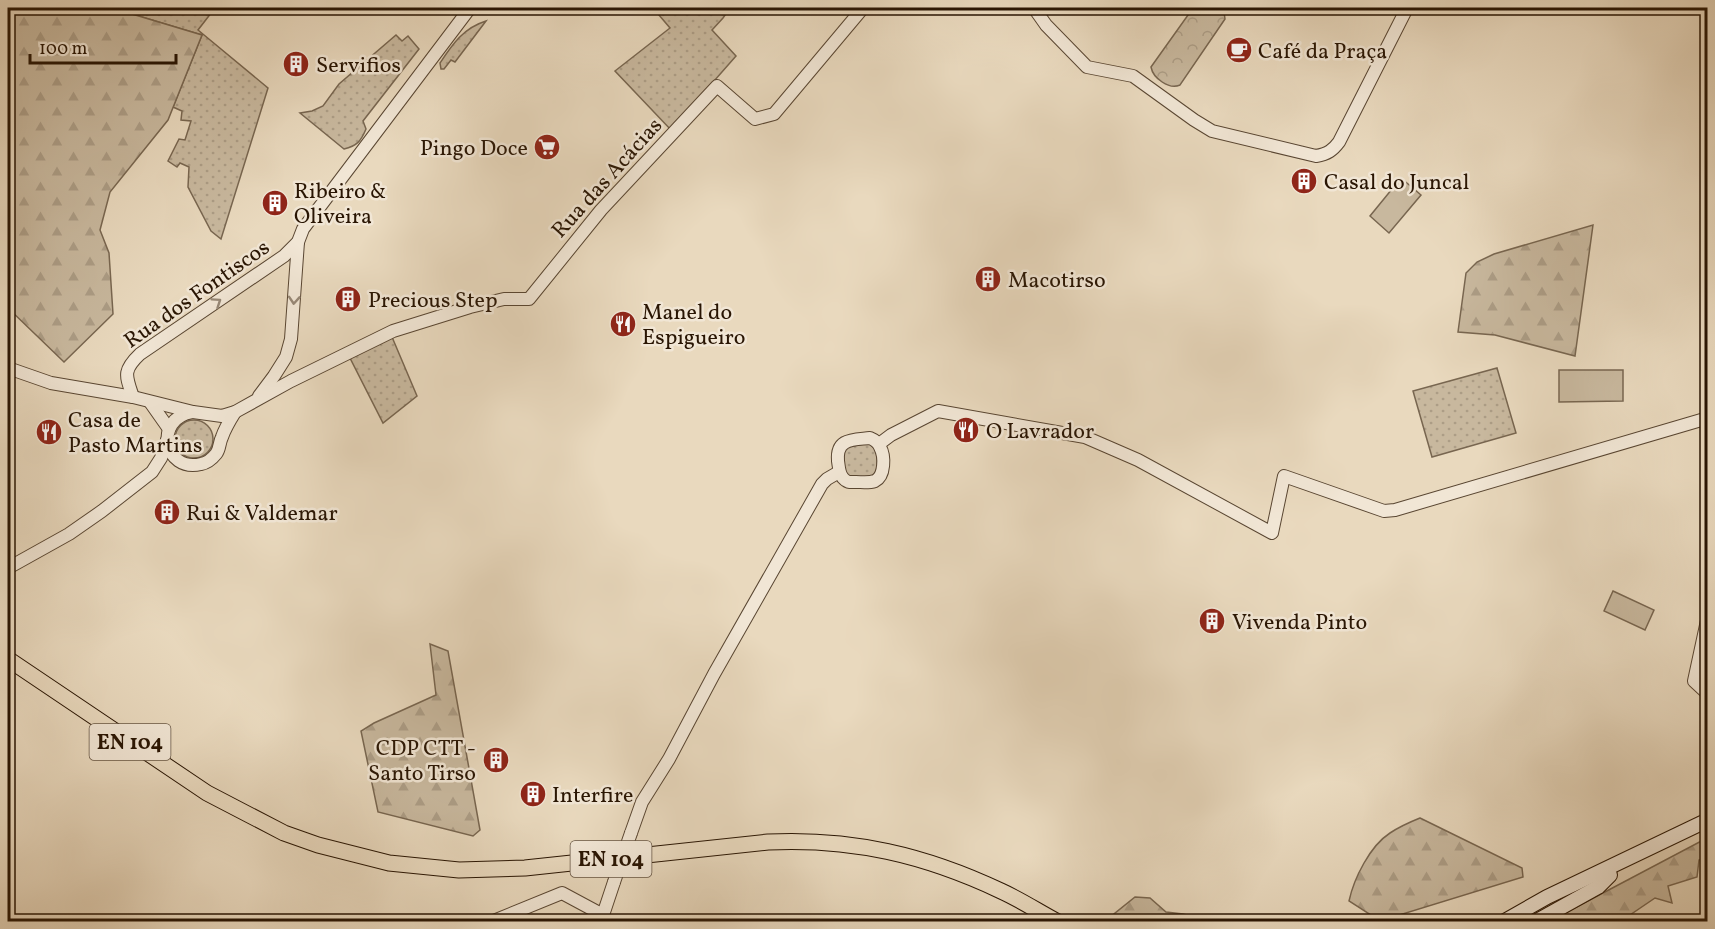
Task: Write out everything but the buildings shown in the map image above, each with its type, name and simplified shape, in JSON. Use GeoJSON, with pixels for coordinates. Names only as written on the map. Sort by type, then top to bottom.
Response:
{"type":"FeatureCollection","features":[{"type":"Feature","properties":{"kind":"main road","name":"EN 104"},"geometry":{"type":"LineString","coordinates":[[8,659],[207,793],[256,819],[318,845],[389,862],[459,870],[525,868],[768,842],[801,840],[834,842],[905,855],[961,874],[1054,919]]}},
{"type":"Feature","properties":{"kind":"main road"},"geometry":{"type":"LineString","coordinates":[[1522,921],[1707,821]]}},
{"type":"Feature","properties":{"kind":"main road"},"geometry":{"type":"LineString","coordinates":[[1503,921],[1566,888],[1707,821]]}},
{"type":"Feature","properties":{"kind":"main road"},"geometry":{"type":"LineString","coordinates":[[1535,921],[1598,887],[1610,875]]}},
{"type":"Feature","properties":{"kind":"street","name":"Rua dos Fontiscos"},"geometry":{"type":"LineString","coordinates":[[134,397],[126,376],[130,364],[140,354],[284,256],[298,242],[303,229],[470,8]]}},
{"type":"Feature","properties":{"kind":"street","name":"Rua das Acácias"},"geometry":{"type":"LineString","coordinates":[[256,399],[393,331],[504,299],[529,299],[602,210],[717,86],[755,119],[772,115],[863,8]]}},
{"type":"Feature","properties":{"kind":"street"},"geometry":{"type":"LineString","coordinates":[[1034,8],[1046,25],[1087,67],[1133,76],[1212,131],[1316,156],[1333,150],[1340,142],[1407,8]]}},
{"type":"Feature","properties":{"kind":"street"},"geometry":{"type":"LineString","coordinates":[[8,368],[51,383],[134,397],[198,413],[222,416],[235,412],[256,399],[286,357],[291,339],[298,242]]}},
{"type":"Feature","properties":{"kind":"street"},"geometry":{"type":"LineString","coordinates":[[150,402],[168,434],[168,447],[177,460],[184,464]]}},
{"type":"Feature","properties":{"kind":"street"},"geometry":{"type":"LineString","coordinates":[[879,444],[891,435],[938,411],[1085,437],[1137,459],[1272,533],[1284,476],[1384,511],[1395,510],[1707,418]]}},
{"type":"Feature","properties":{"kind":"street"},"geometry":{"type":"LineString","coordinates":[[8,568],[69,534],[152,472],[169,466],[198,465],[211,460],[235,412]]}},
{"type":"Feature","properties":{"kind":"street"},"geometry":{"type":"LineString","coordinates":[[152,472],[161,458],[168,434],[178,417],[198,413],[216,423],[221,438]]}},
{"type":"Feature","properties":{"kind":"street"},"geometry":{"type":"LineString","coordinates":[[870,438],[879,444],[882,450],[883,471],[877,480],[848,482],[839,472],[837,452],[844,443],[870,438]]}},
{"type":"Feature","properties":{"kind":"street"},"geometry":{"type":"LineString","coordinates":[[491,921],[562,893],[603,915],[642,802],[669,759],[714,674],[822,484],[839,472]]}},
{"type":"Feature","properties":{"kind":"street"},"geometry":{"type":"LineString","coordinates":[[1707,616],[1694,681],[1707,694]]}},
{"type":"Feature","properties":{"kind":"green space"},"geometry":{"type":"Polygon","coordinates":[[[8,8],[112,8],[202,35],[168,120],[110,192],[100,230],[109,253],[113,314],[64,362],[8,308],[8,8]]]}},
{"type":"Feature","properties":{"kind":"green space"},"geometry":{"type":"Polygon","coordinates":[[[112,8],[215,8],[198,30],[268,88],[221,239],[211,231],[188,187],[189,167],[180,163],[177,167],[168,161],[179,139],[185,140],[191,121],[181,120],[182,111],[173,107],[202,35],[112,8]]]}},
{"type":"Feature","properties":{"kind":"green space"},"geometry":{"type":"Polygon","coordinates":[[[653,8],[730,8],[712,30],[736,56],[671,130],[615,71],[670,28],[653,8]]]}},
{"type":"Feature","properties":{"kind":"green space"},"geometry":{"type":"Polygon","coordinates":[[[1193,8],[1218,8],[1224,12],[1225,19],[1180,85],[1171,86],[1158,79],[1151,67],[1193,8]]]}},
{"type":"Feature","properties":{"kind":"green space"},"geometry":{"type":"Polygon","coordinates":[[[486,21],[455,62],[451,60],[444,69],[441,69],[440,63],[459,38],[471,28],[486,21]]]}},
{"type":"Feature","properties":{"kind":"green space"},"geometry":{"type":"Polygon","coordinates":[[[396,35],[402,41],[408,36],[419,49],[363,121],[366,129],[360,140],[355,145],[344,149],[300,113],[323,106],[339,84],[396,35]]]}},
{"type":"Feature","properties":{"kind":"green space"},"geometry":{"type":"Polygon","coordinates":[[[1401,178],[1421,195],[1389,233],[1370,216],[1401,178]]]}},
{"type":"Feature","properties":{"kind":"green space"},"geometry":{"type":"Polygon","coordinates":[[[1593,225],[1575,356],[1495,335],[1458,332],[1466,273],[1477,262],[1494,254],[1593,225]]]}},
{"type":"Feature","properties":{"kind":"green space"},"geometry":{"type":"Polygon","coordinates":[[[392,337],[417,396],[383,423],[350,358],[392,337]]]}},
{"type":"Feature","properties":{"kind":"green space"},"geometry":{"type":"Polygon","coordinates":[[[1497,368],[1516,433],[1432,457],[1413,391],[1497,368]]]}},
{"type":"Feature","properties":{"kind":"green space"},"geometry":{"type":"Polygon","coordinates":[[[1559,370],[1623,370],[1623,401],[1559,402],[1559,370]]]}},
{"type":"Feature","properties":{"kind":"green space"},"geometry":{"type":"Polygon","coordinates":[[[194,420],[208,425],[213,439],[208,453],[194,458],[180,453],[175,439],[180,425],[194,420]]]}},
{"type":"Feature","properties":{"kind":"green space"},"geometry":{"type":"Polygon","coordinates":[[[869,443],[877,451],[876,472],[866,477],[850,477],[844,471],[843,453],[847,447],[869,443]]]}},
{"type":"Feature","properties":{"kind":"green space"},"geometry":{"type":"Polygon","coordinates":[[[1613,591],[1654,610],[1645,630],[1604,611],[1613,591]]]}},
{"type":"Feature","properties":{"kind":"green space"},"geometry":{"type":"Polygon","coordinates":[[[430,644],[448,651],[480,830],[473,836],[378,812],[361,731],[436,695],[430,644]]]}},
{"type":"Feature","properties":{"kind":"green space"},"geometry":{"type":"Polygon","coordinates":[[[1420,818],[1522,868],[1523,877],[1380,921],[1349,901],[1355,882],[1364,863],[1383,839],[1420,818]]]}},
{"type":"Feature","properties":{"kind":"green space"},"geometry":{"type":"Polygon","coordinates":[[[1707,838],[1707,857],[1699,860],[1697,877],[1668,886],[1672,903],[1655,898],[1621,921],[1548,922],[1707,838]]]}},
{"type":"Feature","properties":{"kind":"green space"},"geometry":{"type":"Polygon","coordinates":[[[1135,897],[1150,898],[1166,912],[1210,921],[1111,921],[1109,918],[1135,897]]]}},
{"type":"Feature","properties":{"kind":"place","name":"Café da Praça"},"geometry":{"type":"Point","coordinates":[1239,50]}},
{"type":"Feature","properties":{"kind":"place","name":"Servifios"},"geometry":{"type":"Point","coordinates":[296,64]}},
{"type":"Feature","properties":{"kind":"place","name":"Pingo Doce"},"geometry":{"type":"Point","coordinates":[547,147]}},
{"type":"Feature","properties":{"kind":"place","name":"Casal do Juncal"},"geometry":{"type":"Point","coordinates":[1304,181]}},
{"type":"Feature","properties":{"kind":"place","name":"Ribeiro & Oliveira"},"geometry":{"type":"Point","coordinates":[275,203]}},
{"type":"Feature","properties":{"kind":"place","name":"Macotirso"},"geometry":{"type":"Point","coordinates":[988,279]}},
{"type":"Feature","properties":{"kind":"place","name":"Precious Step"},"geometry":{"type":"Point","coordinates":[348,299]}},
{"type":"Feature","properties":{"kind":"place","name":"Manel do Espigueiro"},"geometry":{"type":"Point","coordinates":[623,324]}},
{"type":"Feature","properties":{"kind":"place","name":"O Lavrador"},"geometry":{"type":"Point","coordinates":[966,430]}},
{"type":"Feature","properties":{"kind":"place","name":"Casa de Pasto Martins"},"geometry":{"type":"Point","coordinates":[49,432]}},
{"type":"Feature","properties":{"kind":"place","name":"Rui & Valdemar"},"geometry":{"type":"Point","coordinates":[167,512]}},
{"type":"Feature","properties":{"kind":"place","name":"Vivenda Pinto"},"geometry":{"type":"Point","coordinates":[1212,621]}},
{"type":"Feature","properties":{"kind":"place","name":"CDP CTT - Santo Tirso"},"geometry":{"type":"Point","coordinates":[496,760]}},
{"type":"Feature","properties":{"kind":"place","name":"Interfire"},"geometry":{"type":"Point","coordinates":[533,794]}}]}
